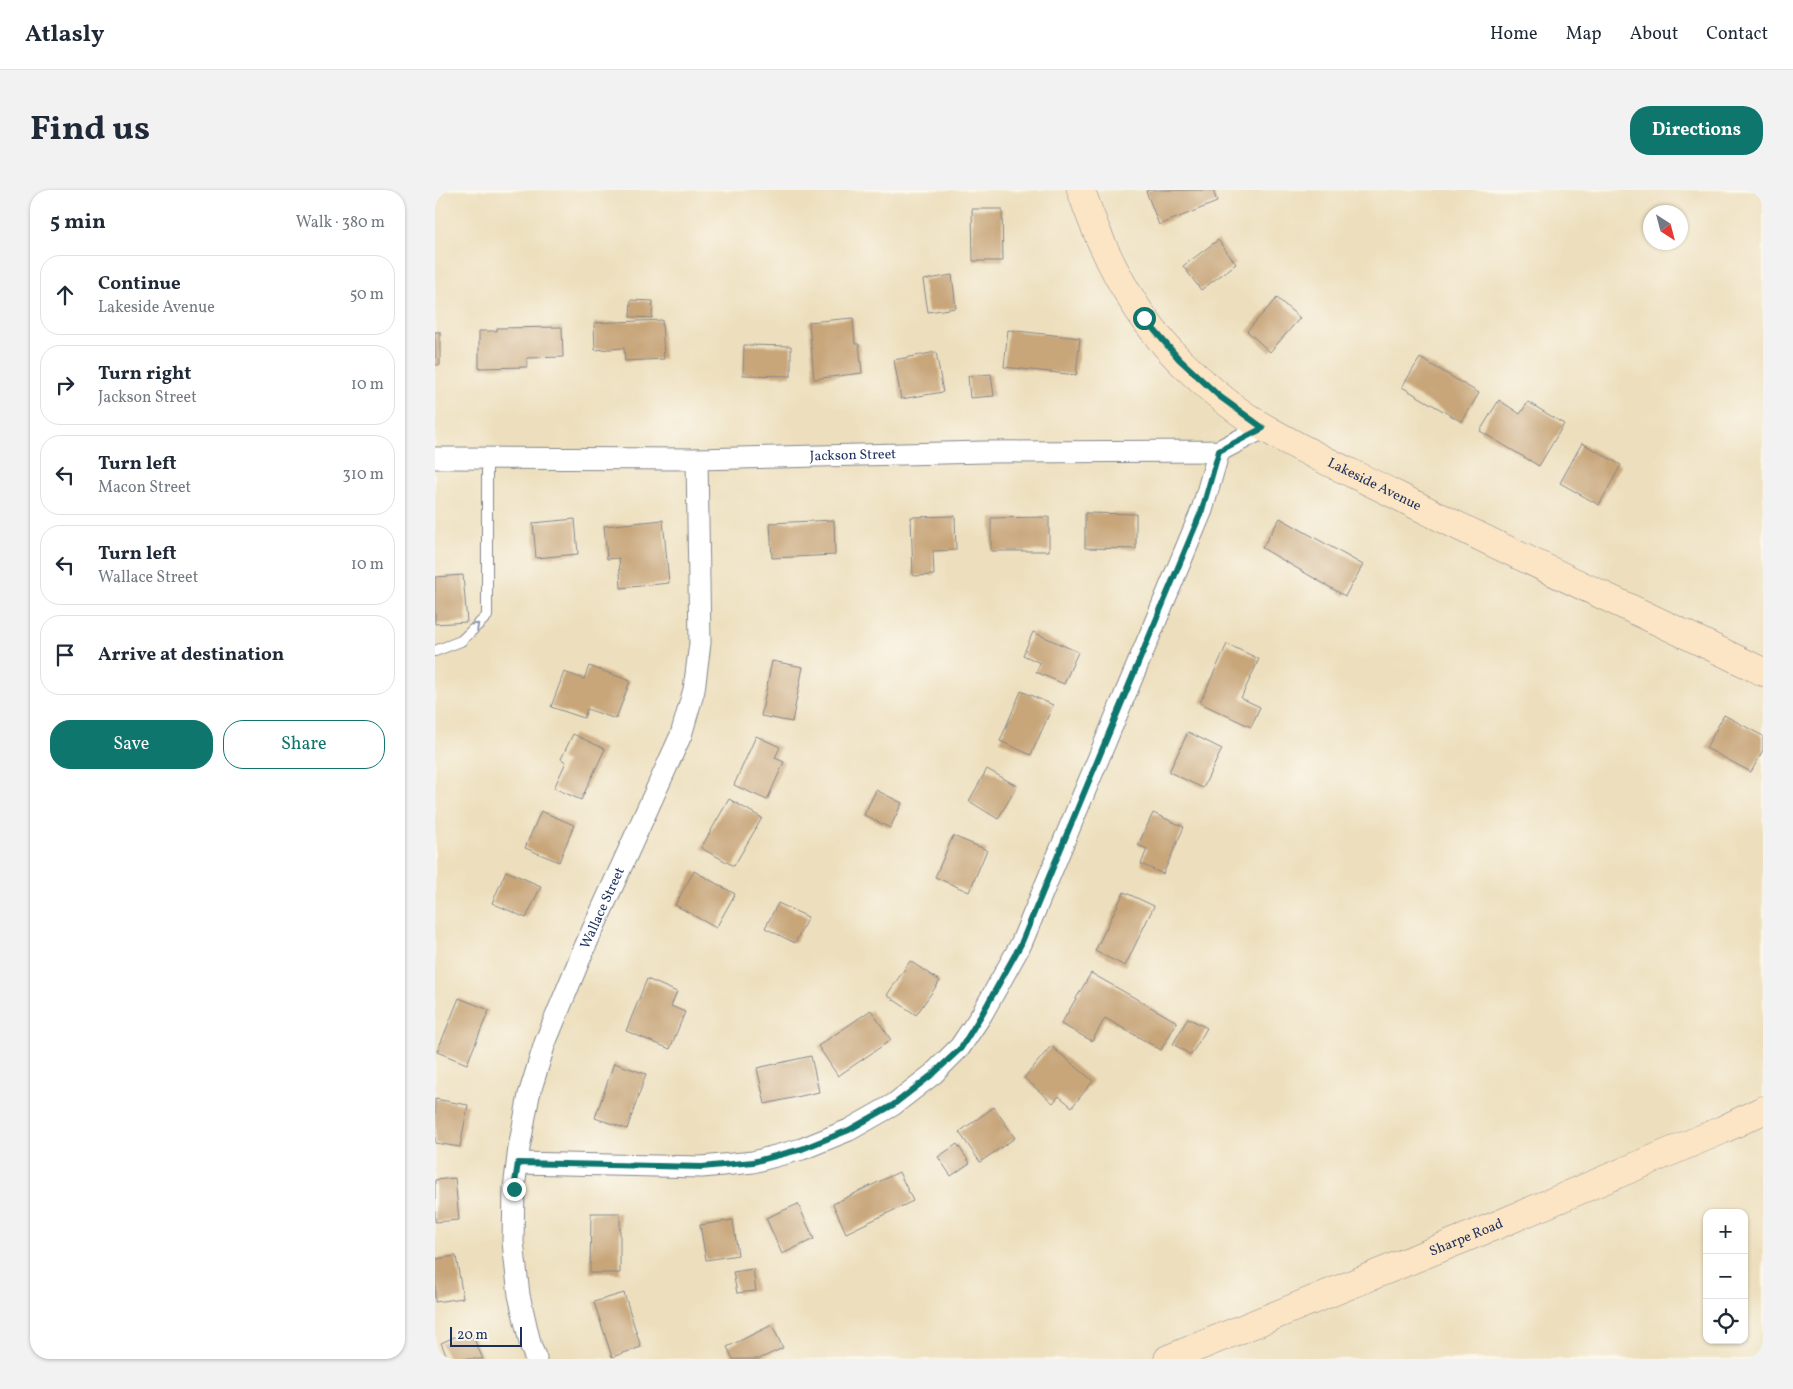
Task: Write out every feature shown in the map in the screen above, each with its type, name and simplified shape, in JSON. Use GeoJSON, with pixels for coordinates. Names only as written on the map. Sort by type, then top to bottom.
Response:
{"type":"FeatureCollection","features":[{"type":"Feature","properties":{"kind":"street","name":"Lakeside Avenue"},"geometry":{"type":"LineString","coordinates":[[1081,190],[1103,248],[1144,318],[1179,359],[1219,396],[1263,428],[1476,536],[1763,672]]}},
{"type":"Feature","properties":{"kind":"street","name":"Jackson Street"},"geometry":{"type":"LineString","coordinates":[[435,458],[697,459],[985,452],[1219,451],[1263,428]]}},
{"type":"Feature","properties":{"kind":"street"},"geometry":{"type":"LineString","coordinates":[[518,1163],[702,1167],[753,1162],[802,1149],[849,1130],[893,1105],[933,1074],[961,1048],[1021,944],[1202,510],[1219,451]]}},
{"type":"Feature","properties":{"kind":"street","name":"Wallace Street"},"geometry":{"type":"LineString","coordinates":[[536,1359],[531,1347],[519,1295],[513,1242],[514,1189],[529,1094],[545,1043],[583,951],[681,735],[694,690],[700,643],[697,459]]}},
{"type":"Feature","properties":{"kind":"street","name":"Sharpe Road"},"geometry":{"type":"LineString","coordinates":[[1168,1359],[1502,1223],[1721,1130],[1763,1110]]}},
{"type":"Feature","properties":{"kind":"lane"},"geometry":{"type":"LineString","coordinates":[[435,651],[461,640],[487,616],[487,458]]}},
{"type":"Feature","properties":{"kind":"building"},"geometry":{"type":"Polygon","coordinates":[[[1213,190],[1217,202],[1159,225],[1146,191],[1213,190]]]}},
{"type":"Feature","properties":{"kind":"building"},"geometry":{"type":"Polygon","coordinates":[[[972,209],[1002,209],[1003,261],[973,261],[972,209]]]}},
{"type":"Feature","properties":{"kind":"building"},"geometry":{"type":"Polygon","coordinates":[[[1218,240],[1236,264],[1201,290],[1183,266],[1218,240]]]}},
{"type":"Feature","properties":{"kind":"building"},"geometry":{"type":"Polygon","coordinates":[[[952,275],[956,308],[928,312],[923,280],[952,275]]]}},
{"type":"Feature","properties":{"kind":"building"},"geometry":{"type":"Polygon","coordinates":[[[1277,298],[1300,318],[1270,352],[1247,331],[1277,298]]]}},
{"type":"Feature","properties":{"kind":"building"},"geometry":{"type":"Polygon","coordinates":[[[631,300],[653,301],[652,318],[630,317],[631,300]]]}},
{"type":"Feature","properties":{"kind":"building"},"geometry":{"type":"Polygon","coordinates":[[[853,318],[855,344],[859,344],[862,373],[814,379],[809,322],[853,318]]]}},
{"type":"Feature","properties":{"kind":"building"},"geometry":{"type":"Polygon","coordinates":[[[662,320],[664,359],[625,361],[624,348],[595,350],[594,323],[662,320]]]}},
{"type":"Feature","properties":{"kind":"building"},"geometry":{"type":"Polygon","coordinates":[[[562,327],[563,357],[527,358],[527,367],[479,368],[479,331],[497,331],[497,328],[562,327]]]}},
{"type":"Feature","properties":{"kind":"building"},"geometry":{"type":"Polygon","coordinates":[[[1008,330],[1080,338],[1076,375],[1004,367],[1008,330]]]}},
{"type":"Feature","properties":{"kind":"building"},"geometry":{"type":"Polygon","coordinates":[[[435,332],[440,332],[440,365],[435,365],[435,332]]]}},
{"type":"Feature","properties":{"kind":"building"},"geometry":{"type":"Polygon","coordinates":[[[744,345],[791,346],[791,376],[743,375],[744,345]]]}},
{"type":"Feature","properties":{"kind":"building"},"geometry":{"type":"Polygon","coordinates":[[[936,352],[943,392],[901,399],[894,360],[936,352]]]}},
{"type":"Feature","properties":{"kind":"building"},"geometry":{"type":"Polygon","coordinates":[[[1420,358],[1479,393],[1462,422],[1402,387],[1420,358]]]}},
{"type":"Feature","properties":{"kind":"building"},"geometry":{"type":"Polygon","coordinates":[[[991,374],[994,396],[970,398],[968,376],[991,374]]]}},
{"type":"Feature","properties":{"kind":"building"},"geometry":{"type":"Polygon","coordinates":[[[1499,400],[1520,414],[1528,402],[1564,424],[1539,466],[1480,431],[1499,400]]]}},
{"type":"Feature","properties":{"kind":"building"},"geometry":{"type":"Polygon","coordinates":[[[1582,443],[1621,465],[1599,505],[1560,483],[1582,443]]]}},
{"type":"Feature","properties":{"kind":"building"},"geometry":{"type":"Polygon","coordinates":[[[1085,513],[1136,514],[1136,549],[1085,548],[1085,513]]]}},
{"type":"Feature","properties":{"kind":"building"},"geometry":{"type":"Polygon","coordinates":[[[955,516],[956,550],[933,551],[934,575],[913,576],[911,517],[955,516]]]}},
{"type":"Feature","properties":{"kind":"building"},"geometry":{"type":"Polygon","coordinates":[[[1049,517],[1049,551],[991,551],[991,518],[1049,517]]]}},
{"type":"Feature","properties":{"kind":"building"},"geometry":{"type":"Polygon","coordinates":[[[1280,518],[1363,565],[1345,596],[1262,548],[1280,518]]]}},
{"type":"Feature","properties":{"kind":"building"},"geometry":{"type":"Polygon","coordinates":[[[575,519],[578,554],[536,558],[533,523],[575,519]]]}},
{"type":"Feature","properties":{"kind":"building"},"geometry":{"type":"Polygon","coordinates":[[[663,520],[669,583],[621,588],[619,558],[607,559],[604,526],[663,520]]]}},
{"type":"Feature","properties":{"kind":"building"},"geometry":{"type":"Polygon","coordinates":[[[834,520],[835,555],[772,558],[770,523],[834,520]]]}},
{"type":"Feature","properties":{"kind":"building"},"geometry":{"type":"Polygon","coordinates":[[[463,575],[467,622],[435,624],[435,577],[463,575]]]}},
{"type":"Feature","properties":{"kind":"building"},"geometry":{"type":"Polygon","coordinates":[[[1033,632],[1078,652],[1064,684],[1036,672],[1040,663],[1023,655],[1033,632]]]}},
{"type":"Feature","properties":{"kind":"building"},"geometry":{"type":"Polygon","coordinates":[[[1227,644],[1259,659],[1241,698],[1260,707],[1251,727],[1200,703],[1227,644]]]}},
{"type":"Feature","properties":{"kind":"building"},"geometry":{"type":"Polygon","coordinates":[[[772,661],[803,667],[792,722],[761,716],[772,661]]]}},
{"type":"Feature","properties":{"kind":"building"},"geometry":{"type":"Polygon","coordinates":[[[589,666],[630,681],[616,719],[587,709],[584,718],[551,707],[564,672],[584,679],[589,666]]]}},
{"type":"Feature","properties":{"kind":"building"},"geometry":{"type":"Polygon","coordinates":[[[1021,691],[1053,705],[1031,755],[1000,741],[1021,691]]]}},
{"type":"Feature","properties":{"kind":"building"},"geometry":{"type":"Polygon","coordinates":[[[1724,715],[1763,736],[1763,750],[1751,772],[1706,748],[1724,715]]]}},
{"type":"Feature","properties":{"kind":"building"},"geometry":{"type":"Polygon","coordinates":[[[1188,732],[1222,749],[1203,788],[1169,772],[1188,732]]]}},
{"type":"Feature","properties":{"kind":"building"},"geometry":{"type":"Polygon","coordinates":[[[573,734],[605,749],[581,800],[554,788],[566,762],[561,759],[573,734]]]}},
{"type":"Feature","properties":{"kind":"building"},"geometry":{"type":"Polygon","coordinates":[[[756,736],[780,747],[775,758],[784,762],[767,800],[734,785],[756,736]]]}},
{"type":"Feature","properties":{"kind":"building"},"geometry":{"type":"Polygon","coordinates":[[[987,769],[1017,786],[998,819],[969,801],[987,769]]]}},
{"type":"Feature","properties":{"kind":"building"},"geometry":{"type":"Polygon","coordinates":[[[876,790],[902,803],[890,828],[864,815],[876,790]]]}},
{"type":"Feature","properties":{"kind":"building"},"geometry":{"type":"Polygon","coordinates":[[[729,799],[762,818],[734,866],[701,848],[729,799]]]}},
{"type":"Feature","properties":{"kind":"building"},"geometry":{"type":"Polygon","coordinates":[[[541,811],[574,825],[559,862],[525,848],[541,811]]]}},
{"type":"Feature","properties":{"kind":"building"},"geometry":{"type":"Polygon","coordinates":[[[1153,813],[1184,827],[1163,874],[1141,864],[1147,849],[1138,845],[1153,813]]]}},
{"type":"Feature","properties":{"kind":"building"},"geometry":{"type":"Polygon","coordinates":[[[953,836],[987,850],[969,892],[935,877],[953,836]]]}},
{"type":"Feature","properties":{"kind":"building"},"geometry":{"type":"Polygon","coordinates":[[[506,871],[541,886],[526,918],[492,903],[506,871]]]}},
{"type":"Feature","properties":{"kind":"building"},"geometry":{"type":"Polygon","coordinates":[[[694,871],[735,894],[716,928],[675,905],[694,871]]]}},
{"type":"Feature","properties":{"kind":"building"},"geometry":{"type":"Polygon","coordinates":[[[1124,892],[1154,906],[1125,966],[1095,951],[1124,892]]]}},
{"type":"Feature","properties":{"kind":"building"},"geometry":{"type":"Polygon","coordinates":[[[778,903],[808,917],[795,943],[765,928],[778,903]]]}},
{"type":"Feature","properties":{"kind":"building"},"geometry":{"type":"Polygon","coordinates":[[[910,961],[940,981],[916,1015],[887,995],[910,961]]]}},
{"type":"Feature","properties":{"kind":"building"},"geometry":{"type":"Polygon","coordinates":[[[1091,973],[1177,1022],[1161,1050],[1105,1018],[1092,1041],[1061,1024],[1091,973]]]}},
{"type":"Feature","properties":{"kind":"building"},"geometry":{"type":"Polygon","coordinates":[[[647,979],[677,992],[671,1006],[685,1012],[670,1049],[626,1031],[647,979]]]}},
{"type":"Feature","properties":{"kind":"building"},"geometry":{"type":"Polygon","coordinates":[[[459,998],[489,1010],[467,1064],[437,1052],[459,998]]]}},
{"type":"Feature","properties":{"kind":"building"},"geometry":{"type":"Polygon","coordinates":[[[871,1010],[891,1040],[838,1076],[818,1046],[871,1010]]]}},
{"type":"Feature","properties":{"kind":"building"},"geometry":{"type":"Polygon","coordinates":[[[1188,1018],[1207,1028],[1191,1055],[1173,1044],[1188,1018]]]}},
{"type":"Feature","properties":{"kind":"building"},"geometry":{"type":"Polygon","coordinates":[[[1051,1046],[1093,1081],[1072,1107],[1059,1096],[1053,1103],[1024,1078],[1051,1046]]]}},
{"type":"Feature","properties":{"kind":"building"},"geometry":{"type":"Polygon","coordinates":[[[811,1056],[819,1092],[765,1104],[757,1068],[811,1056]]]}},
{"type":"Feature","properties":{"kind":"building"},"geometry":{"type":"Polygon","coordinates":[[[614,1063],[646,1074],[627,1129],[595,1118],[614,1063]]]}},
{"type":"Feature","properties":{"kind":"building"},"geometry":{"type":"Polygon","coordinates":[[[435,1099],[468,1105],[460,1147],[435,1143],[435,1099]]]}},
{"type":"Feature","properties":{"kind":"building"},"geometry":{"type":"Polygon","coordinates":[[[994,1107],[1015,1138],[980,1162],[959,1132],[994,1107]]]}},
{"type":"Feature","properties":{"kind":"building"},"geometry":{"type":"Polygon","coordinates":[[[957,1144],[970,1163],[951,1176],[938,1157],[957,1144]]]}},
{"type":"Feature","properties":{"kind":"building"},"geometry":{"type":"Polygon","coordinates":[[[899,1172],[913,1201],[846,1233],[833,1204],[899,1172]]]}},
{"type":"Feature","properties":{"kind":"building"},"geometry":{"type":"Polygon","coordinates":[[[455,1178],[459,1220],[435,1222],[435,1180],[455,1178]]]}},
{"type":"Feature","properties":{"kind":"building"},"geometry":{"type":"Polygon","coordinates":[[[798,1204],[814,1239],[782,1254],[766,1218],[798,1204]]]}},
{"type":"Feature","properties":{"kind":"building"},"geometry":{"type":"Polygon","coordinates":[[[591,1213],[620,1213],[620,1273],[590,1273],[591,1213]]]}},
{"type":"Feature","properties":{"kind":"building"},"geometry":{"type":"Polygon","coordinates":[[[733,1220],[738,1255],[706,1260],[700,1225],[733,1220]]]}},
{"type":"Feature","properties":{"kind":"building"},"geometry":{"type":"Polygon","coordinates":[[[456,1256],[463,1298],[435,1302],[435,1259],[456,1256]]]}},
{"type":"Feature","properties":{"kind":"building"},"geometry":{"type":"Polygon","coordinates":[[[753,1269],[756,1291],[737,1293],[733,1272],[753,1269]]]}},
{"type":"Feature","properties":{"kind":"building"},"geometry":{"type":"Polygon","coordinates":[[[624,1293],[641,1347],[612,1357],[594,1302],[624,1293]]]}},
{"type":"Feature","properties":{"kind":"building"},"geometry":{"type":"Polygon","coordinates":[[[772,1325],[783,1348],[759,1359],[733,1359],[727,1347],[772,1325]]]}},
{"type":"Feature","properties":{"kind":"building"},"geometry":{"type":"Polygon","coordinates":[[[470,1330],[483,1359],[448,1359],[441,1343],[470,1330]]]}},
{"type":"Feature","properties":{"kind":"route"},"geometry":{"type":"LineString","coordinates":[[514,1189],[518,1163],[702,1167],[753,1162],[802,1149],[849,1130],[893,1105],[933,1074],[961,1048],[1021,944],[1202,510],[1219,451],[1263,428],[1219,396],[1179,359],[1144,318]]}}]}
